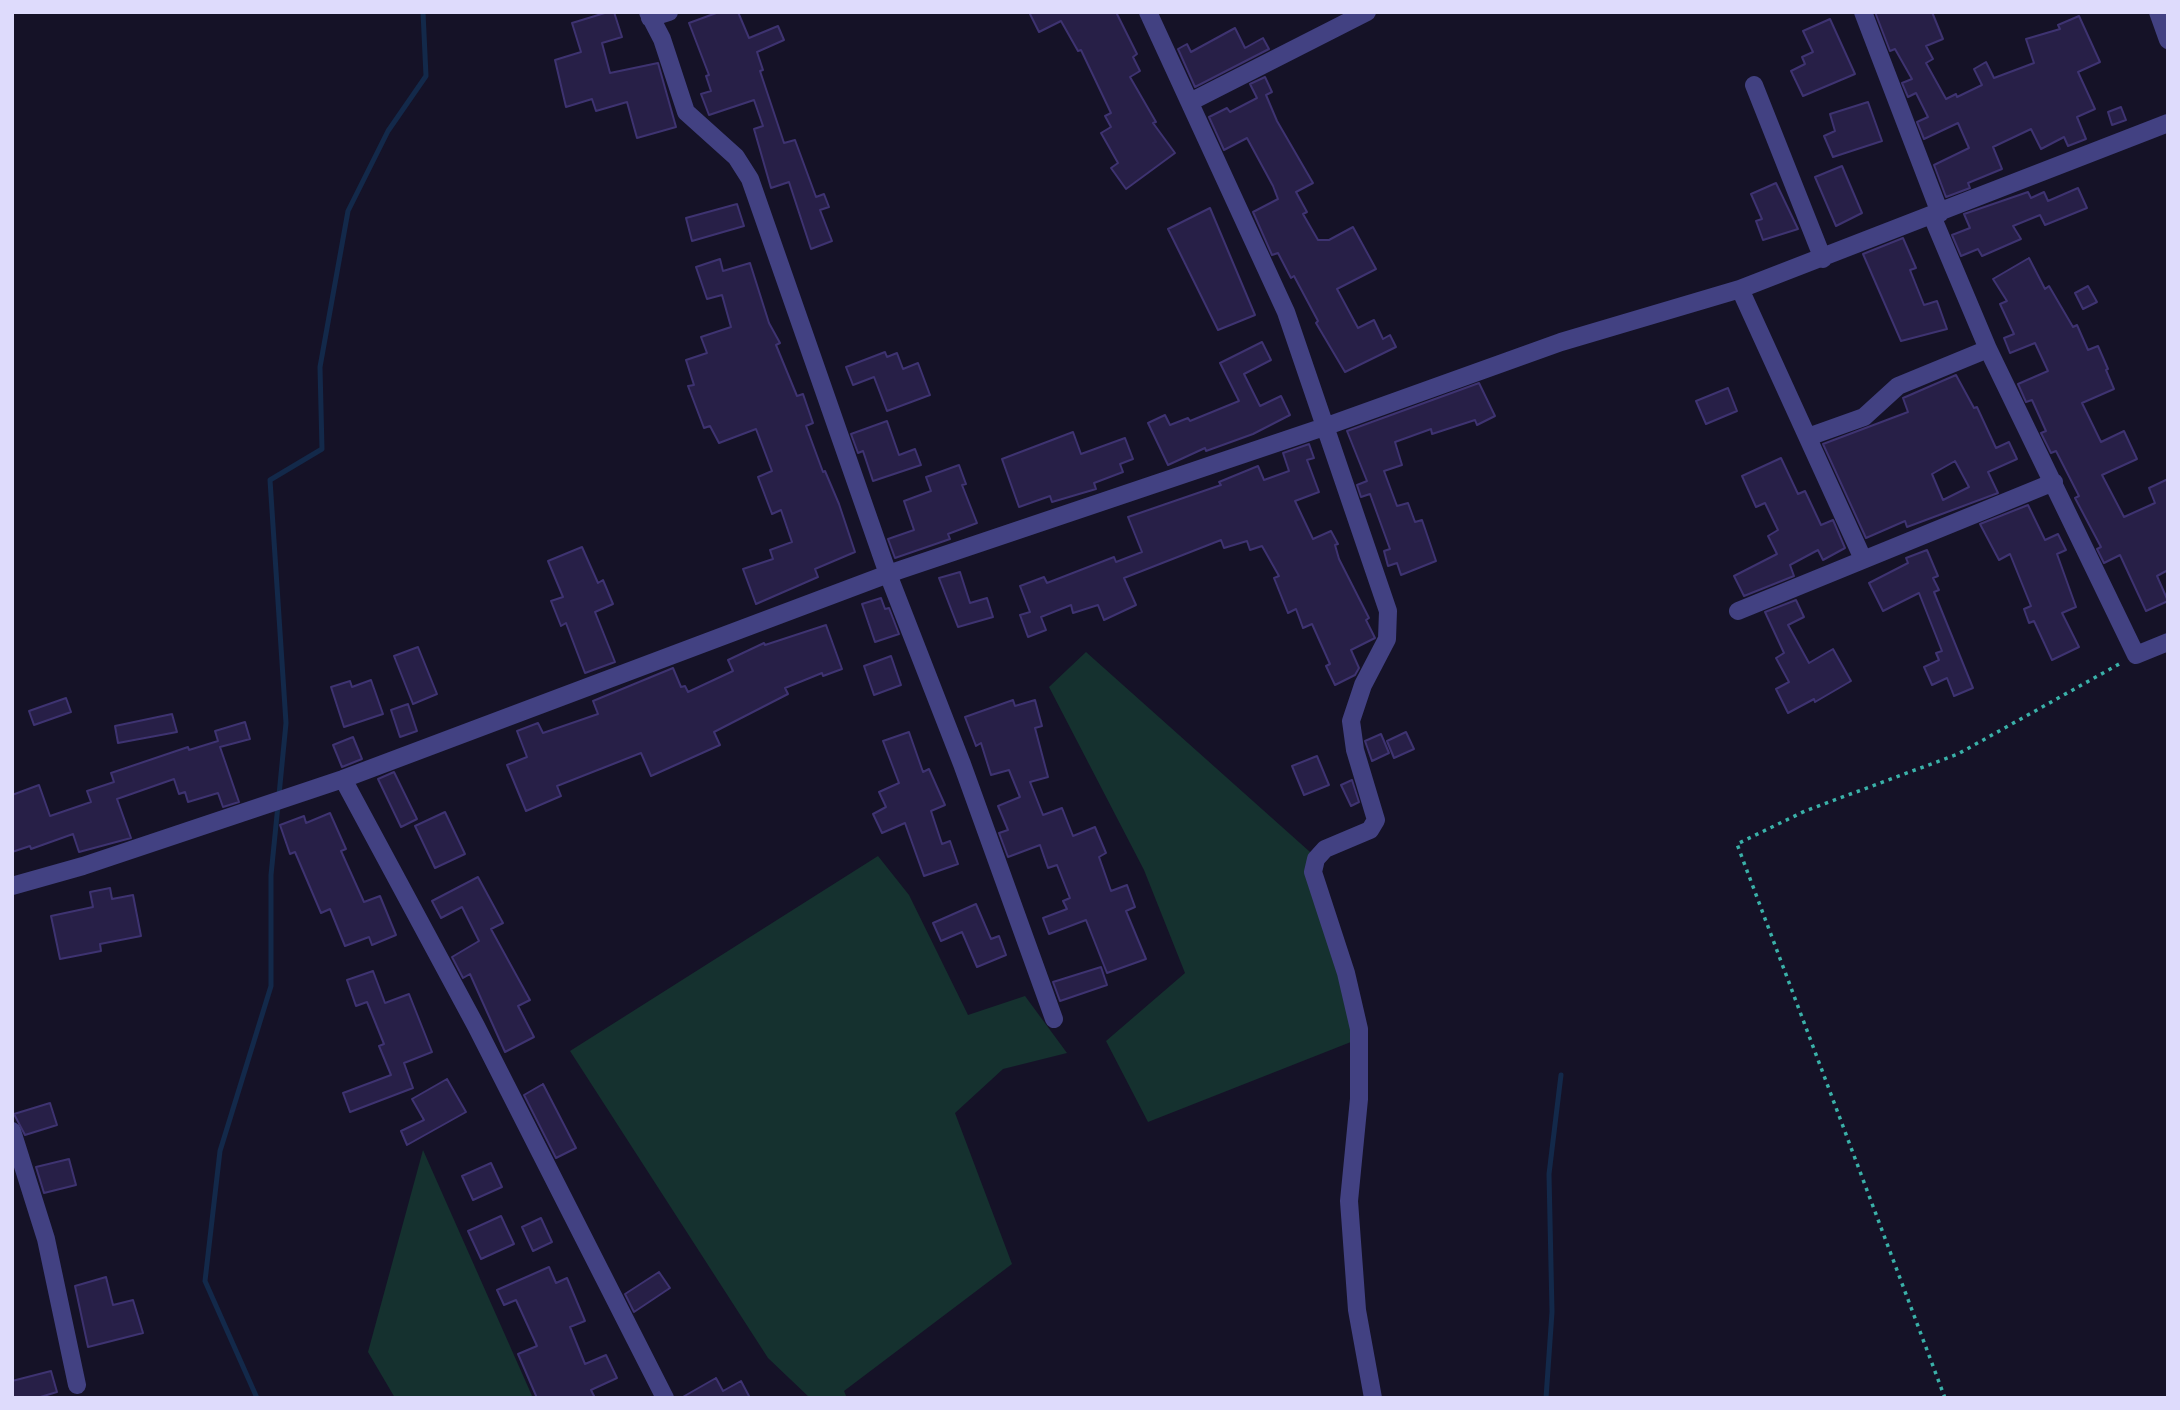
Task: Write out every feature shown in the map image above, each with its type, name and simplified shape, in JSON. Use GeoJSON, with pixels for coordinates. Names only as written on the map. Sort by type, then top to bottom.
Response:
{"type":"FeatureCollection","features":[{"type":"Feature","properties":{"kind":"street"},"geometry":{"type":"LineString","coordinates":[[669,12],[649,15],[662,38],[687,112],[736,157],[750,179],[888,573],[962,764],[1054,1019]]}},
{"type":"Feature","properties":{"kind":"street"},"geometry":{"type":"LineString","coordinates":[[1148,12],[1286,312],[1383,596],[1389,625],[1382,652],[1363,685],[1351,721],[1356,750],[1376,820],[1370,830],[1325,849],[1316,859],[1313,872],[1346,973],[1359,1030],[1359,1099],[1349,1176],[1349,1219],[1357,1310],[1373,1398]]}},
{"type":"Feature","properties":{"kind":"street"},"geometry":{"type":"LineString","coordinates":[[1190,102],[1367,12]]}},
{"type":"Feature","properties":{"kind":"street"},"geometry":{"type":"LineString","coordinates":[[1863,12],[1936,215],[1988,349],[2136,654],[2168,642]]}},
{"type":"Feature","properties":{"kind":"street"},"geometry":{"type":"LineString","coordinates":[[2158,12],[2168,40]]}},
{"type":"Feature","properties":{"kind":"street"},"geometry":{"type":"LineString","coordinates":[[1754,85],[1823,259]]}},
{"type":"Feature","properties":{"kind":"street"},"geometry":{"type":"LineString","coordinates":[[12,886],[83,866],[342,779],[888,573],[1327,426],[1561,342],[1740,289],[2168,123]]}},
{"type":"Feature","properties":{"kind":"street"},"geometry":{"type":"LineString","coordinates":[[1740,289],[1863,559]]}},
{"type":"Feature","properties":{"kind":"street"},"geometry":{"type":"LineString","coordinates":[[1808,437],[1864,417],[1898,386],[1988,349]]}},
{"type":"Feature","properties":{"kind":"street"},"geometry":{"type":"LineString","coordinates":[[1738,611],[2054,482]]}},
{"type":"Feature","properties":{"kind":"street"},"geometry":{"type":"LineString","coordinates":[[342,779],[476,1026],[665,1398]]}},
{"type":"Feature","properties":{"kind":"street"},"geometry":{"type":"LineString","coordinates":[[12,1131],[46,1239],[77,1385]]}},
{"type":"Feature","properties":{"kind":"path"},"geometry":{"type":"LineString","coordinates":[[1945,1398],[1737,844],[1827,802],[1958,754],[2136,654]]}},
{"type":"Feature","properties":{"kind":"green space"},"geometry":{"type":"Polygon","coordinates":[[[1086,652],[1319,860],[1356,1040],[1148,1122],[1106,1041],[1185,973],[1144,870],[1049,687],[1086,652]]]}},
{"type":"Feature","properties":{"kind":"green space"},"geometry":{"type":"Polygon","coordinates":[[[878,856],[909,895],[968,1015],[1025,996],[1067,1053],[1003,1069],[955,1113],[1012,1264],[844,1391],[847,1398],[810,1398],[768,1358],[570,1051],[878,856]]]}},
{"type":"Feature","properties":{"kind":"green space"},"geometry":{"type":"Polygon","coordinates":[[[423,1150],[533,1398],[395,1398],[368,1352],[423,1150]]]}},
{"type":"Feature","properties":{"kind":"building"},"geometry":{"type":"Polygon","coordinates":[[[614,12],[622,37],[602,43],[610,73],[658,63],[676,127],[637,138],[627,102],[596,111],[592,99],[566,107],[555,60],[581,52],[572,23],[614,12]]]}},
{"type":"Feature","properties":{"kind":"building"},"geometry":{"type":"Polygon","coordinates":[[[719,12],[738,12],[749,38],[778,26],[784,40],[757,52],[763,70],[760,71],[784,143],[795,140],[816,197],[824,194],[829,207],[820,210],[832,241],[811,249],[789,182],[771,188],[754,129],[763,126],[754,100],[709,115],[701,94],[711,91],[706,76],[709,75],[689,23],[719,12]]]}},
{"type":"Feature","properties":{"kind":"building"},"geometry":{"type":"Polygon","coordinates":[[[1029,12],[1116,12],[1137,54],[1133,57],[1140,71],[1130,77],[1156,122],[1153,123],[1175,153],[1126,189],[1111,168],[1118,163],[1101,133],[1111,127],[1105,116],[1111,113],[1081,50],[1078,51],[1061,21],[1039,32],[1029,12]]]}},
{"type":"Feature","properties":{"kind":"building"},"geometry":{"type":"Polygon","coordinates":[[[1875,12],[1932,12],[1943,39],[1926,46],[1933,59],[1926,63],[1946,99],[1956,94],[1957,97],[1982,85],[1974,69],[1986,62],[1994,78],[2034,63],[2026,39],[2060,29],[2058,25],[2079,16],[2100,62],[2078,72],[2095,109],[2077,117],[2086,139],[2068,146],[2064,137],[2041,149],[2031,129],[1993,147],[2002,169],[1968,183],[1970,188],[1946,197],[1934,165],[1969,148],[1958,123],[1924,139],[1917,122],[1928,117],[1916,93],[1908,97],[1902,83],[1912,79],[1895,49],[1890,51],[1875,12]]]}},
{"type":"Feature","properties":{"kind":"building"},"geometry":{"type":"Polygon","coordinates":[[[1830,19],[1855,74],[1803,96],[1791,71],[1805,64],[1802,57],[1813,52],[1803,31],[1830,19]]]}},
{"type":"Feature","properties":{"kind":"building"},"geometry":{"type":"Polygon","coordinates":[[[1235,28],[1245,48],[1263,38],[1269,49],[1195,87],[1178,49],[1187,44],[1191,52],[1235,28]]]}},
{"type":"Feature","properties":{"kind":"building"},"geometry":{"type":"Polygon","coordinates":[[[1265,77],[1272,92],[1266,95],[1277,121],[1313,183],[1296,192],[1307,212],[1303,214],[1318,240],[1329,240],[1353,227],[1376,269],[1337,289],[1358,328],[1374,320],[1383,339],[1390,335],[1396,347],[1345,372],[1316,323],[1318,321],[1294,276],[1291,278],[1278,253],[1272,255],[1253,212],[1278,199],[1273,186],[1247,138],[1224,150],[1209,117],[1227,108],[1230,112],[1257,98],[1250,84],[1265,77]]]}},
{"type":"Feature","properties":{"kind":"building"},"geometry":{"type":"Polygon","coordinates":[[[1868,102],[1882,141],[1833,157],[1824,136],[1835,131],[1830,114],[1868,102]]]}},
{"type":"Feature","properties":{"kind":"building"},"geometry":{"type":"Polygon","coordinates":[[[2121,107],[2126,120],[2112,125],[2108,112],[2121,107]]]}},
{"type":"Feature","properties":{"kind":"building"},"geometry":{"type":"Polygon","coordinates":[[[1842,166],[1862,213],[1836,226],[1815,177],[1842,166]]]}},
{"type":"Feature","properties":{"kind":"building"},"geometry":{"type":"Polygon","coordinates":[[[1776,183],[1798,229],[1763,240],[1756,221],[1762,219],[1751,194],[1776,183]]]}},
{"type":"Feature","properties":{"kind":"building"},"geometry":{"type":"Polygon","coordinates":[[[2078,188],[2087,208],[2045,225],[2040,215],[2013,226],[2021,239],[1982,256],[1978,249],[1961,256],[1952,235],[1970,228],[1964,214],[2028,192],[2031,198],[2044,192],[2048,201],[2078,188]]]}},
{"type":"Feature","properties":{"kind":"building"},"geometry":{"type":"Polygon","coordinates":[[[737,204],[744,226],[692,241],[686,218],[737,204]]]}},
{"type":"Feature","properties":{"kind":"building"},"geometry":{"type":"Polygon","coordinates":[[[1210,208],[1255,315],[1218,330],[1168,229],[1210,208]]]}},
{"type":"Feature","properties":{"kind":"building"},"geometry":{"type":"Polygon","coordinates":[[[1903,238],[1916,268],[1910,270],[1924,305],[1937,301],[1947,329],[1901,341],[1863,254],[1903,238]]]}},
{"type":"Feature","properties":{"kind":"building"},"geometry":{"type":"Polygon","coordinates":[[[2029,258],[2045,289],[2049,286],[2073,327],[2077,325],[2088,350],[2098,346],[2108,369],[2106,370],[2114,389],[2082,403],[2101,442],[2124,431],[2137,459],[2102,475],[2124,517],[2155,503],[2149,488],[2168,479],[2168,570],[2157,576],[2168,601],[2146,611],[2120,555],[2104,563],[2097,549],[2101,547],[2075,498],[2079,496],[2056,451],[2051,453],[2041,433],[2046,431],[2032,400],[2026,402],[2018,384],[2048,371],[2035,343],[2010,353],[2004,338],[2014,334],[2000,304],[2007,301],[1993,279],[2029,258]]]}},
{"type":"Feature","properties":{"kind":"building"},"geometry":{"type":"Polygon","coordinates":[[[720,259],[723,271],[750,263],[769,323],[780,343],[776,345],[797,396],[803,394],[813,423],[806,426],[823,472],[825,471],[839,504],[855,552],[815,569],[818,577],[756,604],[743,569],[773,559],[770,550],[792,542],[781,510],[772,514],[758,477],[772,471],[756,429],[719,443],[710,426],[704,428],[688,386],[694,385],[686,360],[707,353],[701,337],[731,327],[722,295],[707,299],[696,267],[720,259]]]}},
{"type":"Feature","properties":{"kind":"building"},"geometry":{"type":"Polygon","coordinates":[[[2088,286],[2097,302],[2083,309],[2075,293],[2088,286]]]}},
{"type":"Feature","properties":{"kind":"building"},"geometry":{"type":"Polygon","coordinates":[[[1262,342],[1271,360],[1244,374],[1260,406],[1281,396],[1290,415],[1253,434],[1206,451],[1205,448],[1168,465],[1148,423],[1165,415],[1170,425],[1188,418],[1190,421],[1239,401],[1220,363],[1262,342]]]}},
{"type":"Feature","properties":{"kind":"building"},"geometry":{"type":"Polygon","coordinates":[[[885,352],[887,357],[897,353],[903,369],[918,363],[930,395],[887,411],[874,377],[853,385],[846,367],[885,352]]]}},
{"type":"Feature","properties":{"kind":"building"},"geometry":{"type":"Polygon","coordinates":[[[1956,375],[1974,408],[1977,407],[1996,448],[2009,442],[2017,459],[1988,472],[1998,493],[1907,527],[1905,521],[1866,538],[1823,444],[1908,412],[1903,398],[1956,375]],[[1955,461],[1932,474],[1943,500],[1969,487],[1955,461]]]}},
{"type":"Feature","properties":{"kind":"building"},"geometry":{"type":"Polygon","coordinates":[[[1479,383],[1495,416],[1477,425],[1475,420],[1432,434],[1431,429],[1395,442],[1402,465],[1384,471],[1397,506],[1408,503],[1415,522],[1422,520],[1436,561],[1401,575],[1397,563],[1388,566],[1384,551],[1390,549],[1370,494],[1361,497],[1357,485],[1367,481],[1347,431],[1479,383]]]}},
{"type":"Feature","properties":{"kind":"building"},"geometry":{"type":"Polygon","coordinates":[[[1728,388],[1737,411],[1706,424],[1696,401],[1728,388]]]}},
{"type":"Feature","properties":{"kind":"building"},"geometry":{"type":"Polygon","coordinates":[[[887,421],[899,455],[915,449],[921,465],[873,481],[863,451],[858,453],[851,434],[887,421]]]}},
{"type":"Feature","properties":{"kind":"building"},"geometry":{"type":"Polygon","coordinates":[[[1073,432],[1081,454],[1125,438],[1133,459],[1120,464],[1123,472],[1094,483],[1096,489],[1052,502],[1050,496],[1019,507],[1002,459],[1073,432]]]}},
{"type":"Feature","properties":{"kind":"building"},"geometry":{"type":"Polygon","coordinates":[[[1309,444],[1314,458],[1307,460],[1319,492],[1295,501],[1313,539],[1331,531],[1338,544],[1335,545],[1339,559],[1369,618],[1366,620],[1375,638],[1351,650],[1359,668],[1355,675],[1335,685],[1326,666],[1330,664],[1312,624],[1303,628],[1296,609],[1288,613],[1274,578],[1279,576],[1262,546],[1250,550],[1247,541],[1224,548],[1221,540],[1124,578],[1136,605],[1104,620],[1098,605],[1073,613],[1071,605],[1041,617],[1046,630],[1028,637],[1020,615],[1030,612],[1020,586],[1044,577],[1047,583],[1114,557],[1116,562],[1142,552],[1128,517],[1221,485],[1219,482],[1258,466],[1264,480],[1289,471],[1283,453],[1309,444]]]}},
{"type":"Feature","properties":{"kind":"building"},"geometry":{"type":"Polygon","coordinates":[[[1781,458],[1798,494],[1805,491],[1821,525],[1833,520],[1845,548],[1823,560],[1818,550],[1790,565],[1794,576],[1744,596],[1734,576],[1777,554],[1768,536],[1778,530],[1765,503],[1756,507],[1742,476],[1781,458]]]}},
{"type":"Feature","properties":{"kind":"building"},"geometry":{"type":"Polygon","coordinates":[[[959,465],[966,484],[962,485],[977,523],[948,534],[950,539],[895,558],[888,539],[914,530],[904,501],[931,491],[926,477],[959,465]]]}},
{"type":"Feature","properties":{"kind":"building"},"geometry":{"type":"Polygon","coordinates":[[[2028,505],[2045,540],[2058,534],[2066,550],[2057,554],[2076,607],[2062,613],[2079,647],[2052,660],[2034,621],[2029,623],[2024,609],[2031,606],[2010,554],[1999,560],[1980,524],[2028,505]]]}},
{"type":"Feature","properties":{"kind":"building"},"geometry":{"type":"Polygon","coordinates":[[[582,547],[598,583],[603,580],[613,604],[595,612],[615,662],[585,673],[566,623],[561,626],[551,601],[563,597],[548,561],[582,547]]]}},
{"type":"Feature","properties":{"kind":"building"},"geometry":{"type":"Polygon","coordinates":[[[1927,550],[1938,576],[1933,578],[1939,590],[1934,592],[1973,688],[1954,696],[1947,678],[1932,685],[1924,667],[1939,660],[1936,653],[1942,651],[1919,593],[1883,611],[1869,583],[1908,563],[1906,558],[1927,550]]]}},
{"type":"Feature","properties":{"kind":"building"},"geometry":{"type":"Polygon","coordinates":[[[960,572],[970,603],[987,598],[993,617],[958,627],[939,578],[960,572]]]}},
{"type":"Feature","properties":{"kind":"building"},"geometry":{"type":"Polygon","coordinates":[[[881,598],[885,609],[889,608],[899,634],[875,642],[862,604],[881,598]]]}},
{"type":"Feature","properties":{"kind":"building"},"geometry":{"type":"Polygon","coordinates":[[[1796,600],[1804,617],[1788,625],[1809,663],[1833,649],[1851,681],[1815,702],[1814,699],[1788,713],[1776,689],[1789,682],[1776,658],[1784,653],[1765,612],[1796,600]]]}},
{"type":"Feature","properties":{"kind":"building"},"geometry":{"type":"Polygon","coordinates":[[[826,625],[842,669],[823,676],[822,673],[785,688],[788,694],[714,732],[720,745],[651,776],[641,753],[557,786],[561,796],[526,811],[507,765],[527,757],[517,731],[538,723],[543,733],[598,714],[593,701],[673,668],[681,687],[685,686],[688,692],[733,671],[728,660],[764,643],[765,645],[826,625]]]}},
{"type":"Feature","properties":{"kind":"building"},"geometry":{"type":"Polygon","coordinates":[[[418,647],[437,694],[413,704],[394,656],[418,647]]]}},
{"type":"Feature","properties":{"kind":"building"},"geometry":{"type":"Polygon","coordinates":[[[891,656],[901,685],[874,695],[864,666],[891,656]]]}},
{"type":"Feature","properties":{"kind":"building"},"geometry":{"type":"Polygon","coordinates":[[[371,680],[383,714],[344,727],[331,687],[350,681],[352,687],[371,680]]]}},
{"type":"Feature","properties":{"kind":"building"},"geometry":{"type":"Polygon","coordinates":[[[66,698],[71,712],[34,725],[29,711],[66,698]]]}},
{"type":"Feature","properties":{"kind":"building"},"geometry":{"type":"Polygon","coordinates":[[[1013,700],[1015,706],[1035,700],[1042,726],[1035,728],[1048,777],[1030,782],[1043,815],[1062,808],[1073,836],[1095,827],[1106,853],[1099,857],[1111,891],[1127,885],[1135,907],[1126,911],[1146,959],[1107,973],[1086,920],[1049,934],[1043,918],[1067,909],[1063,901],[1070,898],[1057,865],[1048,868],[1040,845],[1008,857],[999,833],[1008,830],[998,806],[1020,797],[1009,770],[991,775],[981,743],[976,746],[965,717],[1013,700]]]}},
{"type":"Feature","properties":{"kind":"building"},"geometry":{"type":"Polygon","coordinates":[[[408,704],[417,731],[400,737],[391,710],[408,704]]]}},
{"type":"Feature","properties":{"kind":"building"},"geometry":{"type":"Polygon","coordinates":[[[172,714],[177,732],[118,743],[115,726],[172,714]]]}},
{"type":"Feature","properties":{"kind":"building"},"geometry":{"type":"Polygon","coordinates":[[[245,722],[250,739],[220,747],[239,802],[223,807],[218,793],[188,802],[185,792],[179,794],[174,779],[117,799],[131,838],[79,852],[73,834],[31,849],[30,846],[12,852],[12,795],[39,785],[50,816],[91,802],[87,791],[114,782],[111,773],[188,747],[189,750],[218,741],[215,731],[245,722]]]}},
{"type":"Feature","properties":{"kind":"building"},"geometry":{"type":"Polygon","coordinates":[[[909,732],[923,772],[929,769],[945,805],[931,811],[942,844],[950,841],[958,864],[924,876],[905,823],[882,833],[873,814],[886,807],[879,792],[899,783],[883,741],[909,732]]]}},
{"type":"Feature","properties":{"kind":"building"},"geometry":{"type":"Polygon","coordinates":[[[1406,732],[1414,749],[1394,758],[1387,741],[1406,732]]]}},
{"type":"Feature","properties":{"kind":"building"},"geometry":{"type":"Polygon","coordinates":[[[1381,734],[1389,753],[1372,761],[1365,741],[1381,734]]]}},
{"type":"Feature","properties":{"kind":"building"},"geometry":{"type":"Polygon","coordinates":[[[353,737],[362,759],[342,767],[333,745],[353,737]]]}},
{"type":"Feature","properties":{"kind":"building"},"geometry":{"type":"Polygon","coordinates":[[[1317,756],[1329,785],[1304,795],[1292,766],[1317,756]]]}},
{"type":"Feature","properties":{"kind":"building"},"geometry":{"type":"Polygon","coordinates":[[[394,772],[417,819],[401,827],[378,779],[394,772]]]}},
{"type":"Feature","properties":{"kind":"building"},"geometry":{"type":"Polygon","coordinates":[[[1352,780],[1359,802],[1351,806],[1341,785],[1352,780]]]}},
{"type":"Feature","properties":{"kind":"building"},"geometry":{"type":"Polygon","coordinates":[[[445,812],[465,854],[435,868],[415,826],[445,812]]]}},
{"type":"Feature","properties":{"kind":"building"},"geometry":{"type":"Polygon","coordinates":[[[330,813],[346,849],[341,851],[364,902],[380,896],[396,935],[372,945],[369,937],[345,946],[330,909],[321,913],[295,852],[290,854],[280,825],[304,816],[306,823],[330,813]]]}},
{"type":"Feature","properties":{"kind":"building"},"geometry":{"type":"Polygon","coordinates":[[[478,877],[503,923],[491,929],[530,1000],[518,1006],[534,1037],[505,1052],[470,974],[463,978],[452,957],[479,941],[462,907],[441,918],[432,901],[478,877]]]}},
{"type":"Feature","properties":{"kind":"building"},"geometry":{"type":"Polygon","coordinates":[[[110,888],[112,899],[133,895],[141,936],[100,944],[101,951],[60,959],[51,916],[93,907],[90,892],[110,888]]]}},
{"type":"Feature","properties":{"kind":"building"},"geometry":{"type":"Polygon","coordinates":[[[976,904],[991,939],[999,936],[1006,955],[977,967],[962,932],[941,941],[933,923],[976,904]]]}},
{"type":"Feature","properties":{"kind":"building"},"geometry":{"type":"Polygon","coordinates":[[[1101,967],[1107,985],[1060,1001],[1053,982],[1101,967]]]}},
{"type":"Feature","properties":{"kind":"building"},"geometry":{"type":"Polygon","coordinates":[[[373,971],[385,1003],[409,994],[432,1052],[404,1063],[413,1088],[350,1112],[343,1093],[391,1075],[379,1046],[384,1044],[367,1002],[356,1006],[347,980],[373,971]]]}},
{"type":"Feature","properties":{"kind":"building"},"geometry":{"type":"Polygon","coordinates":[[[447,1079],[466,1112],[407,1145],[401,1131],[424,1120],[412,1099],[447,1079]]]}},
{"type":"Feature","properties":{"kind":"building"},"geometry":{"type":"Polygon","coordinates":[[[543,1084],[576,1148],[556,1158],[524,1095],[543,1084]]]}},
{"type":"Feature","properties":{"kind":"building"},"geometry":{"type":"Polygon","coordinates":[[[50,1103],[57,1125],[25,1135],[14,1114],[50,1103]]]}},
{"type":"Feature","properties":{"kind":"building"},"geometry":{"type":"Polygon","coordinates":[[[69,1159],[76,1185],[44,1193],[36,1167],[69,1159]]]}},
{"type":"Feature","properties":{"kind":"building"},"geometry":{"type":"Polygon","coordinates":[[[491,1163],[502,1187],[473,1200],[462,1176],[491,1163]]]}},
{"type":"Feature","properties":{"kind":"building"},"geometry":{"type":"Polygon","coordinates":[[[501,1216],[514,1244],[481,1259],[468,1231],[501,1216]]]}},
{"type":"Feature","properties":{"kind":"building"},"geometry":{"type":"Polygon","coordinates":[[[541,1218],[552,1242],[533,1251],[522,1227],[541,1218]]]}},
{"type":"Feature","properties":{"kind":"building"},"geometry":{"type":"Polygon","coordinates":[[[549,1267],[556,1283],[567,1278],[585,1321],[570,1327],[585,1364],[606,1355],[617,1378],[591,1390],[595,1398],[537,1398],[518,1354],[537,1346],[516,1300],[504,1305],[497,1290],[549,1267]]]}},
{"type":"Feature","properties":{"kind":"building"},"geometry":{"type":"Polygon","coordinates":[[[659,1272],[670,1288],[634,1312],[625,1294],[659,1272]]]}},
{"type":"Feature","properties":{"kind":"building"},"geometry":{"type":"Polygon","coordinates":[[[106,1277],[113,1305],[133,1300],[143,1333],[88,1347],[75,1286],[106,1277]]]}},
{"type":"Feature","properties":{"kind":"building"},"geometry":{"type":"Polygon","coordinates":[[[51,1371],[57,1392],[37,1398],[12,1398],[12,1381],[51,1371]]]}},
{"type":"Feature","properties":{"kind":"building"},"geometry":{"type":"Polygon","coordinates":[[[716,1378],[723,1391],[741,1381],[750,1398],[681,1398],[716,1378]]]}},
{"type":"Feature","properties":{"kind":"waterway"},"geometry":{"type":"LineString","coordinates":[[279,795],[286,723],[270,480],[322,449],[320,367],[348,211],[388,131],[426,76],[423,12]]}},
{"type":"Feature","properties":{"kind":"waterway"},"geometry":{"type":"LineString","coordinates":[[257,1398],[205,1281],[220,1151],[271,986],[271,875],[278,805]]}},
{"type":"Feature","properties":{"kind":"waterway"},"geometry":{"type":"LineString","coordinates":[[1546,1398],[1552,1312],[1549,1174],[1561,1075]]}}]}
